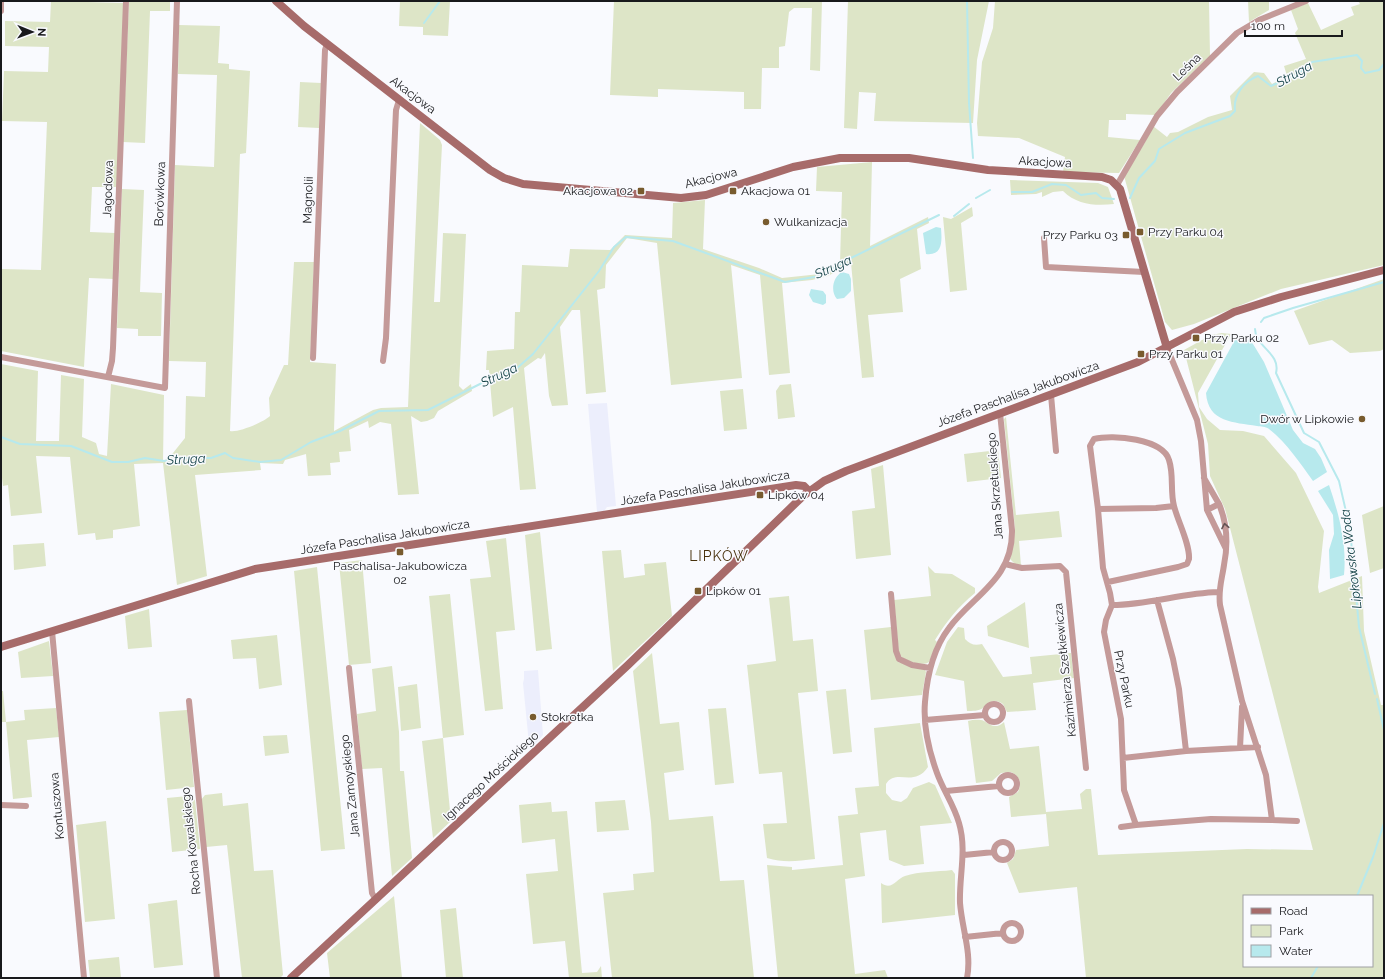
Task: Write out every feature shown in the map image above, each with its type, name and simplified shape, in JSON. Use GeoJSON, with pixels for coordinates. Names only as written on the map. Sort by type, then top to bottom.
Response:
{"type":"FeatureCollection","features":[{"type":"Feature","properties":{"kind":"street"},"geometry":{"type":"LineString","coordinates":[[1,1],[1,11]]}},
{"type":"Feature","properties":{"kind":"street","name":"Jagodowa"},"geometry":{"type":"LineString","coordinates":[[108,377],[112,362],[113,348],[126,1]]}},
{"type":"Feature","properties":{"kind":"street","name":"Borówkowa"},"geometry":{"type":"LineString","coordinates":[[108,377],[165,388],[177,1]]}},
{"type":"Feature","properties":{"kind":"street","name":"Akacjowa"},"geometry":{"type":"LineString","coordinates":[[276,1],[327,44],[490,170],[512,181],[537,186],[653,197],[687,198],[706,195],[779,171],[840,158],[909,158],[988,170],[1102,177],[1117,185]]}},
{"type":"Feature","properties":{"kind":"street","name":"Leśna"},"geometry":{"type":"LineString","coordinates":[[1117,185],[1150,127],[1182,86],[1247,26],[1306,1]]}},
{"type":"Feature","properties":{"kind":"street","name":"Magnolii"},"geometry":{"type":"LineString","coordinates":[[313,358],[325,50],[327,44]]}},
{"type":"Feature","properties":{"kind":"street"},"geometry":{"type":"LineString","coordinates":[[383,361],[386,338],[396,110],[399,100]]}},
{"type":"Feature","properties":{"kind":"street"},"geometry":{"type":"LineString","coordinates":[[1117,185],[1120,189],[1167,348],[1197,420],[1201,441],[1207,510],[1226,549]]}},
{"type":"Feature","properties":{"kind":"street"},"geometry":{"type":"LineString","coordinates":[[1044,238],[1046,267],[1144,272]]}},
{"type":"Feature","properties":{"kind":"street","name":"Józefa Paschalisa Jakubowicza"},"geometry":{"type":"LineString","coordinates":[[1,648],[255,569],[796,485],[804,486],[810,491],[832,476],[1138,362],[1225,316],[1256,304],[1384,270]]}},
{"type":"Feature","properties":{"kind":"street"},"geometry":{"type":"LineString","coordinates":[[1,357],[108,377]]}},
{"type":"Feature","properties":{"kind":"street"},"geometry":{"type":"LineString","coordinates":[[1051,395],[1056,451]]}},
{"type":"Feature","properties":{"kind":"street","name":"Jana Skrzetuskiego"},"geometry":{"type":"LineString","coordinates":[[967,978],[969,964],[960,891],[964,855],[963,836],[958,820],[937,773],[928,744],[924,703],[930,668],[935,654],[948,629],[963,612],[987,590],[1005,564],[1012,542],[1000,413]]}},
{"type":"Feature","properties":{"kind":"street","name":"Przy Parku"},"geometry":{"type":"LineString","coordinates":[[1108,582],[1178,567],[1187,564],[1190,557],[1174,506],[1170,464],[1163,450],[1144,442],[1102,437],[1094,439],[1091,442],[1089,451],[1098,509],[1103,568],[1108,582],[1112,605],[1106,620],[1104,632],[1121,719],[1124,790],[1136,825]]}},
{"type":"Feature","properties":{"kind":"street"},"geometry":{"type":"LineString","coordinates":[[1204,478],[1219,504],[1225,525],[1226,549],[1218,592],[1220,605],[1242,701],[1266,775],[1272,820]]}},
{"type":"Feature","properties":{"kind":"street","name":"Ignacego Mościckiego"},"geometry":{"type":"LineString","coordinates":[[291,978],[628,665],[810,491]]}},
{"type":"Feature","properties":{"kind":"street"},"geometry":{"type":"LineString","coordinates":[[1207,510],[1219,504]]}},
{"type":"Feature","properties":{"kind":"street"},"geometry":{"type":"LineString","coordinates":[[1098,509],[1156,508],[1174,506]]}},
{"type":"Feature","properties":{"kind":"street","name":"Kazimierza Szetkiewicza"},"geometry":{"type":"LineString","coordinates":[[1005,564],[1022,568],[1060,566],[1065,569],[1086,768]]}},
{"type":"Feature","properties":{"kind":"street"},"geometry":{"type":"LineString","coordinates":[[1112,605],[1130,605],[1195,592],[1218,592]]}},
{"type":"Feature","properties":{"kind":"street"},"geometry":{"type":"LineString","coordinates":[[891,594],[896,651],[899,659],[912,665],[930,668]]}},
{"type":"Feature","properties":{"kind":"street"},"geometry":{"type":"LineString","coordinates":[[1157,600],[1177,681],[1186,751]]}},
{"type":"Feature","properties":{"kind":"street","name":"Kontuszowa"},"geometry":{"type":"LineString","coordinates":[[52,631],[84,978]]}},
{"type":"Feature","properties":{"kind":"street","name":"Jana Zamoyskiego"},"geometry":{"type":"LineString","coordinates":[[350,668],[372,893],[376,900]]}},
{"type":"Feature","properties":{"kind":"street","name":"Rocha Kowalskiego"},"geometry":{"type":"LineString","coordinates":[[188,701],[217,978]]}},
{"type":"Feature","properties":{"kind":"street"},"geometry":{"type":"LineString","coordinates":[[1240,748],[1242,701]]}},
{"type":"Feature","properties":{"kind":"street"},"geometry":{"type":"LineString","coordinates":[[925,720],[985,715]]}},
{"type":"Feature","properties":{"kind":"street"},"geometry":{"type":"LineString","coordinates":[[1123,758],[1186,751],[1258,747]]}},
{"type":"Feature","properties":{"kind":"street"},"geometry":{"type":"LineString","coordinates":[[946,791],[999,786]]}},
{"type":"Feature","properties":{"kind":"street"},"geometry":{"type":"LineString","coordinates":[[1,805],[26,806]]}},
{"type":"Feature","properties":{"kind":"street"},"geometry":{"type":"LineString","coordinates":[[1121,827],[1210,819],[1297,821]]}},
{"type":"Feature","properties":{"kind":"street"},"geometry":{"type":"LineString","coordinates":[[964,855],[994,852]]}},
{"type":"Feature","properties":{"kind":"street"},"geometry":{"type":"LineString","coordinates":[[965,937],[1003,933]]}},
{"type":"Feature","properties":{"kind":"shaded area"},"geometry":{"type":"Polygon","coordinates":[[[607,403],[616,506],[607,507],[604,511],[597,512],[588,404],[607,403]]]}},
{"type":"Feature","properties":{"kind":"shaded area"},"geometry":{"type":"Polygon","coordinates":[[[538,670],[543,735],[533,746],[529,744],[523,683],[524,671],[538,670]]]}},
{"type":"Feature","properties":{"kind":"green space"},"geometry":{"type":"Polygon","coordinates":[[[51,1],[124,3],[118,187],[92,187],[90,232],[115,233],[114,279],[89,278],[84,367],[1,351],[1,269],[41,270],[47,122],[2,121],[4,71],[48,72],[49,47],[5,46],[5,21],[50,22],[51,1]]]}},
{"type":"Feature","properties":{"kind":"green space"},"geometry":{"type":"Polygon","coordinates":[[[129,1],[170,1],[170,11],[150,11],[145,143],[123,142],[129,1]]]}},
{"type":"Feature","properties":{"kind":"green space"},"geometry":{"type":"Polygon","coordinates":[[[400,1],[450,1],[448,36],[423,35],[423,27],[399,26],[400,1]]]}},
{"type":"Feature","properties":{"kind":"green space"},"geometry":{"type":"Polygon","coordinates":[[[614,1],[822,1],[820,71],[810,70],[812,8],[794,8],[789,12],[785,46],[779,47],[779,68],[762,68],[761,109],[744,109],[744,92],[658,89],[658,97],[610,95],[614,1]]]}},
{"type":"Feature","properties":{"kind":"green space"},"geometry":{"type":"Polygon","coordinates":[[[848,1],[989,1],[977,60],[973,123],[874,121],[876,93],[859,92],[857,129],[844,128],[848,1]]]}},
{"type":"Feature","properties":{"kind":"green space"},"geometry":{"type":"Polygon","coordinates":[[[995,1],[1209,1],[1210,56],[1171,93],[1156,115],[1126,114],[1126,120],[1109,120],[1108,137],[1140,140],[1119,173],[1063,172],[1065,157],[1019,138],[978,136],[977,123],[982,62],[993,28],[995,1]]]}},
{"type":"Feature","properties":{"kind":"green space"},"geometry":{"type":"Polygon","coordinates":[[[1248,1],[1269,1],[1269,10],[1249,22],[1248,1]]]}},
{"type":"Feature","properties":{"kind":"green space"},"geometry":{"type":"Polygon","coordinates":[[[1358,1],[1384,1],[1384,265],[1281,289],[1194,324],[1172,330],[1165,322],[1124,176],[1144,144],[1153,126],[1167,137],[1170,133],[1178,132],[1208,117],[1232,110],[1230,96],[1254,72],[1264,73],[1272,84],[1287,76],[1284,66],[1306,59],[1295,33],[1298,29],[1291,10],[1308,3],[1321,30],[1354,15],[1351,7],[1360,4],[1358,1]]]}},
{"type":"Feature","properties":{"kind":"green space"},"geometry":{"type":"Polygon","coordinates":[[[179,25],[220,26],[218,63],[229,64],[229,69],[250,71],[246,153],[240,154],[230,431],[251,426],[270,416],[269,398],[284,365],[288,365],[294,262],[314,262],[310,362],[336,364],[334,431],[373,410],[381,408],[408,407],[420,123],[440,140],[442,145],[434,302],[440,302],[443,233],[466,234],[459,386],[463,390],[471,384],[472,391],[438,411],[434,418],[427,421],[421,422],[411,416],[419,494],[398,495],[391,424],[380,422],[369,428],[368,421],[349,430],[351,451],[339,452],[340,462],[330,463],[331,475],[308,476],[306,454],[285,460],[283,464],[260,463],[261,470],[195,475],[207,576],[177,585],[163,463],[134,464],[140,526],[113,530],[113,538],[96,540],[95,533],[78,535],[70,457],[36,456],[42,513],[11,516],[8,485],[3,486],[1,470],[1,364],[38,371],[36,441],[59,441],[61,375],[84,379],[82,437],[96,443],[99,454],[107,456],[111,384],[164,395],[163,462],[173,453],[185,438],[186,396],[205,397],[206,362],[169,361],[175,165],[214,167],[217,75],[178,74],[179,25]]]}},
{"type":"Feature","properties":{"kind":"green space"},"geometry":{"type":"Polygon","coordinates":[[[300,82],[321,83],[319,128],[298,127],[300,82]]]}},
{"type":"Feature","properties":{"kind":"green space"},"geometry":{"type":"Polygon","coordinates":[[[872,162],[870,246],[928,217],[929,223],[917,229],[921,269],[900,279],[903,312],[868,315],[874,377],[862,378],[851,263],[828,276],[812,280],[782,283],[790,373],[769,375],[760,275],[731,265],[742,378],[671,385],[657,243],[627,238],[606,265],[605,288],[597,290],[606,392],[586,394],[580,310],[572,310],[560,327],[568,405],[552,406],[549,396],[545,353],[541,359],[538,358],[524,368],[536,489],[520,490],[513,407],[493,417],[489,370],[486,370],[487,351],[514,349],[515,312],[520,312],[522,265],[568,267],[570,249],[610,250],[625,235],[672,238],[673,203],[705,200],[703,249],[759,268],[782,278],[820,274],[840,263],[842,192],[816,191],[817,167],[872,162]]]}},
{"type":"Feature","properties":{"kind":"green space"},"geometry":{"type":"Polygon","coordinates":[[[1010,180],[1098,183],[1108,187],[1114,204],[1087,204],[1068,196],[1063,191],[1053,192],[1042,197],[1042,192],[1036,194],[1011,195],[1010,180]]]}},
{"type":"Feature","properties":{"kind":"green space"},"geometry":{"type":"Polygon","coordinates":[[[122,189],[144,190],[140,292],[162,293],[161,336],[138,336],[138,329],[117,328],[122,189]]]}},
{"type":"Feature","properties":{"kind":"green space"},"geometry":{"type":"Polygon","coordinates":[[[972,207],[973,216],[961,223],[967,290],[950,292],[943,217],[951,219],[972,207]]]}},
{"type":"Feature","properties":{"kind":"green space"},"geometry":{"type":"Polygon","coordinates":[[[1384,279],[1384,349],[1380,351],[1350,353],[1332,340],[1309,345],[1294,311],[1384,279]]]}},
{"type":"Feature","properties":{"kind":"green space"},"geometry":{"type":"Polygon","coordinates":[[[1222,333],[1231,334],[1198,393],[1199,407],[1207,419],[1220,430],[1243,431],[1264,436],[1296,473],[1324,531],[1318,587],[1319,593],[1362,576],[1364,631],[1381,705],[1384,705],[1384,978],[1086,978],[1077,887],[1019,893],[1007,863],[1013,859],[1016,850],[1049,846],[1046,814],[1011,817],[1009,797],[1018,792],[1020,783],[1018,778],[1011,772],[1001,773],[992,781],[976,783],[968,721],[980,720],[996,726],[999,726],[1004,722],[1010,749],[1039,746],[1046,812],[1082,809],[1080,794],[1086,789],[1091,789],[1098,855],[1247,849],[1313,850],[1225,509],[1210,476],[1208,444],[1184,350],[1211,335],[1222,333]]]}},
{"type":"Feature","properties":{"kind":"green space"},"geometry":{"type":"Polygon","coordinates":[[[791,384],[795,417],[778,419],[776,391],[780,385],[791,384]]]}},
{"type":"Feature","properties":{"kind":"green space"},"geometry":{"type":"Polygon","coordinates":[[[743,389],[747,429],[724,431],[720,391],[743,389]]]}},
{"type":"Feature","properties":{"kind":"green space"},"geometry":{"type":"Polygon","coordinates":[[[1006,417],[1016,515],[1059,511],[1062,537],[1019,541],[1021,566],[1016,565],[1010,559],[1015,529],[1004,419],[1006,417]]]}},
{"type":"Feature","properties":{"kind":"green space"},"geometry":{"type":"Polygon","coordinates":[[[998,450],[1001,478],[967,482],[964,454],[998,450]]]}},
{"type":"Feature","properties":{"kind":"green space"},"geometry":{"type":"Polygon","coordinates":[[[883,465],[891,555],[856,559],[852,511],[875,508],[871,469],[883,465]]]}},
{"type":"Feature","properties":{"kind":"green space"},"geometry":{"type":"Polygon","coordinates":[[[1384,506],[1384,568],[1370,573],[1362,515],[1384,506]]]}},
{"type":"Feature","properties":{"kind":"green space"},"geometry":{"type":"Polygon","coordinates":[[[540,532],[552,649],[536,651],[525,535],[540,532]]]}},
{"type":"Feature","properties":{"kind":"green space"},"geometry":{"type":"Polygon","coordinates":[[[506,538],[515,630],[496,632],[503,709],[485,711],[470,579],[491,577],[486,541],[506,538]]]}},
{"type":"Feature","properties":{"kind":"green space"},"geometry":{"type":"Polygon","coordinates":[[[44,543],[46,566],[14,570],[13,545],[44,543]]]}},
{"type":"Feature","properties":{"kind":"green space"},"geometry":{"type":"Polygon","coordinates":[[[621,550],[624,578],[645,575],[644,564],[666,562],[672,616],[613,671],[602,551],[621,550]]]}},
{"type":"Feature","properties":{"kind":"green space"},"geometry":{"type":"Polygon","coordinates":[[[362,560],[371,663],[349,665],[339,563],[362,560]]]}},
{"type":"Feature","properties":{"kind":"green space"},"geometry":{"type":"Polygon","coordinates":[[[928,566],[935,573],[952,574],[975,588],[975,593],[958,609],[939,633],[935,640],[937,642],[929,662],[918,664],[901,657],[899,654],[894,600],[931,596],[928,566]]]}},
{"type":"Feature","properties":{"kind":"green space"},"geometry":{"type":"Polygon","coordinates":[[[317,567],[345,849],[321,851],[294,571],[317,567]]]}},
{"type":"Feature","properties":{"kind":"green space"},"geometry":{"type":"Polygon","coordinates":[[[450,594],[464,735],[443,738],[429,596],[450,594]]]}},
{"type":"Feature","properties":{"kind":"green space"},"geometry":{"type":"Polygon","coordinates":[[[789,596],[793,641],[813,639],[818,691],[798,693],[815,859],[779,861],[767,858],[763,824],[787,823],[782,772],[759,774],[747,665],[776,661],[769,598],[789,596]]]}},
{"type":"Feature","properties":{"kind":"green space"},"geometry":{"type":"Polygon","coordinates":[[[1025,602],[1029,648],[988,636],[987,626],[1025,602]]]}},
{"type":"Feature","properties":{"kind":"green space"},"geometry":{"type":"Polygon","coordinates":[[[149,609],[152,647],[128,649],[125,616],[149,609]]]}},
{"type":"Feature","properties":{"kind":"green space"},"geometry":{"type":"Polygon","coordinates":[[[891,627],[898,662],[925,670],[926,672],[922,695],[871,700],[864,630],[891,627]]]}},
{"type":"Feature","properties":{"kind":"green space"},"geometry":{"type":"Polygon","coordinates":[[[958,627],[964,628],[965,639],[969,642],[974,645],[982,644],[1003,677],[1032,674],[1030,657],[1071,653],[1074,678],[1033,683],[1036,710],[1007,712],[1003,704],[994,701],[980,710],[967,711],[964,681],[935,675],[947,642],[958,627]]]}},
{"type":"Feature","properties":{"kind":"green space"},"geometry":{"type":"Polygon","coordinates":[[[277,635],[282,685],[259,689],[256,658],[233,659],[231,640],[277,635]]]}},
{"type":"Feature","properties":{"kind":"green space"},"geometry":{"type":"Polygon","coordinates":[[[49,641],[53,676],[21,678],[18,652],[49,641]]]}},
{"type":"Feature","properties":{"kind":"green space"},"geometry":{"type":"Polygon","coordinates":[[[652,653],[660,724],[679,722],[684,770],[664,773],[669,820],[713,816],[720,881],[744,880],[754,978],[612,978],[603,893],[634,890],[633,874],[654,872],[651,822],[633,671],[652,653]]]}},
{"type":"Feature","properties":{"kind":"green space"},"geometry":{"type":"Polygon","coordinates":[[[392,666],[399,732],[400,771],[404,771],[412,858],[392,876],[382,768],[362,769],[357,714],[376,711],[372,669],[392,666]]]}},
{"type":"Feature","properties":{"kind":"green space"},"geometry":{"type":"Polygon","coordinates":[[[417,684],[421,728],[401,731],[398,687],[417,684]]]}},
{"type":"Feature","properties":{"kind":"green space"},"geometry":{"type":"Polygon","coordinates":[[[846,689],[852,752],[833,754],[826,691],[846,689]]]}},
{"type":"Feature","properties":{"kind":"green space"},"geometry":{"type":"Polygon","coordinates":[[[1,691],[3,691],[6,722],[1,722],[1,691]]]}},
{"type":"Feature","properties":{"kind":"green space"},"geometry":{"type":"Polygon","coordinates":[[[56,708],[59,737],[27,740],[32,797],[13,799],[6,722],[25,720],[24,710],[56,708]]]}},
{"type":"Feature","properties":{"kind":"green space"},"geometry":{"type":"Polygon","coordinates":[[[726,708],[734,783],[715,785],[708,709],[726,708]]]}},
{"type":"Feature","properties":{"kind":"green space"},"geometry":{"type":"Polygon","coordinates":[[[187,710],[194,787],[166,790],[159,712],[187,710]]]}},
{"type":"Feature","properties":{"kind":"green space"},"geometry":{"type":"Polygon","coordinates":[[[920,723],[928,767],[923,773],[917,776],[900,777],[890,780],[886,784],[886,793],[892,800],[901,802],[907,798],[913,788],[929,782],[935,785],[952,823],[920,826],[924,864],[904,866],[889,860],[886,830],[860,833],[865,876],[845,879],[855,974],[885,970],[888,978],[778,978],[767,865],[792,867],[792,870],[843,865],[838,816],[858,814],[855,788],[879,786],[874,728],[920,723]]]}},
{"type":"Feature","properties":{"kind":"green space"},"geometry":{"type":"Polygon","coordinates":[[[287,735],[289,753],[265,756],[263,736],[287,735]]]}},
{"type":"Feature","properties":{"kind":"green space"},"geometry":{"type":"Polygon","coordinates":[[[443,738],[451,821],[433,838],[422,741],[443,738]]]}},
{"type":"Feature","properties":{"kind":"green space"},"geometry":{"type":"Polygon","coordinates":[[[222,793],[223,806],[248,803],[254,871],[273,870],[283,975],[280,978],[242,978],[227,845],[206,847],[201,800],[205,795],[222,793]]]}},
{"type":"Feature","properties":{"kind":"green space"},"geometry":{"type":"Polygon","coordinates":[[[188,796],[195,800],[200,849],[172,852],[167,798],[188,796]]]}},
{"type":"Feature","properties":{"kind":"green space"},"geometry":{"type":"Polygon","coordinates":[[[625,800],[629,830],[597,832],[595,802],[625,800]]]}},
{"type":"Feature","properties":{"kind":"green space"},"geometry":{"type":"Polygon","coordinates":[[[551,802],[552,812],[567,811],[582,973],[597,972],[601,966],[602,978],[569,978],[565,941],[533,944],[526,874],[558,871],[555,839],[522,843],[519,805],[551,802]]]}},
{"type":"Feature","properties":{"kind":"green space"},"geometry":{"type":"Polygon","coordinates":[[[106,821],[115,919],[85,922],[76,825],[106,821]]]}},
{"type":"Feature","properties":{"kind":"green space"},"geometry":{"type":"Polygon","coordinates":[[[952,870],[955,874],[955,915],[882,923],[881,883],[888,886],[910,874],[952,870]]]}},
{"type":"Feature","properties":{"kind":"green space"},"geometry":{"type":"Polygon","coordinates":[[[394,896],[402,978],[330,978],[327,953],[394,896]]]}},
{"type":"Feature","properties":{"kind":"green space"},"geometry":{"type":"Polygon","coordinates":[[[177,900],[183,965],[154,968],[148,904],[177,900]]]}},
{"type":"Feature","properties":{"kind":"green space"},"geometry":{"type":"Polygon","coordinates":[[[456,908],[463,978],[446,978],[440,910],[456,908]]]}},
{"type":"Feature","properties":{"kind":"green space"},"geometry":{"type":"Polygon","coordinates":[[[119,957],[121,978],[90,978],[88,960],[119,957]]]}},
{"type":"Feature","properties":{"kind":"water"},"geometry":{"type":"Polygon","coordinates":[[[936,227],[941,228],[940,247],[936,253],[926,254],[923,233],[936,227]]]}},
{"type":"Feature","properties":{"kind":"water"},"geometry":{"type":"Polygon","coordinates":[[[842,272],[849,274],[851,279],[851,291],[844,298],[837,299],[833,288],[836,277],[842,272]]]}},
{"type":"Feature","properties":{"kind":"water"},"geometry":{"type":"Polygon","coordinates":[[[811,289],[823,291],[826,295],[826,303],[823,305],[813,302],[809,295],[811,289]]]}},
{"type":"Feature","properties":{"kind":"water"},"geometry":{"type":"Polygon","coordinates":[[[1237,336],[1244,336],[1253,344],[1264,362],[1293,430],[1303,443],[1315,449],[1321,458],[1327,472],[1313,481],[1287,446],[1269,429],[1231,422],[1217,416],[1208,403],[1206,393],[1237,336]]]}},
{"type":"Feature","properties":{"kind":"water"},"geometry":{"type":"Polygon","coordinates":[[[1329,485],[1341,529],[1345,563],[1344,575],[1330,579],[1329,550],[1334,534],[1333,515],[1318,491],[1329,485]]]}},
{"type":"Feature","properties":{"kind":"waterway"},"geometry":{"type":"LineString","coordinates":[[424,23],[440,1]]}},
{"type":"Feature","properties":{"kind":"waterway"},"geometry":{"type":"LineString","coordinates":[[967,1],[969,103],[973,158]]}},
{"type":"Feature","properties":{"kind":"waterway","name":"Struga"},"geometry":{"type":"LineString","coordinates":[[1130,198],[1139,178],[1155,161],[1159,149],[1185,133],[1230,116],[1235,111],[1236,99],[1240,89],[1253,78],[1258,76],[1271,86],[1298,74],[1312,62],[1357,55],[1362,61],[1361,68],[1365,73],[1379,70],[1384,64]]}},
{"type":"Feature","properties":{"kind":"waterway","name":"Struga"},"geometry":{"type":"LineString","coordinates":[[1012,192],[1032,192],[1052,184],[1066,185],[1081,195],[1096,193],[1102,198],[1114,199]]}},
{"type":"Feature","properties":{"kind":"waterway","name":"Struga"},"geometry":{"type":"LineString","coordinates":[[976,198],[990,190]]}},
{"type":"Feature","properties":{"kind":"waterway","name":"Struga"},"geometry":{"type":"LineString","coordinates":[[954,216],[969,204]]}},
{"type":"Feature","properties":{"kind":"waterway","name":"Struga"},"geometry":{"type":"LineString","coordinates":[[1,437],[20,444],[71,446],[112,462],[128,462],[145,458],[164,461],[183,458],[211,458],[225,453],[233,458],[260,462],[281,460],[311,442],[340,431],[379,411],[428,410],[482,383],[516,369],[533,354],[599,271],[614,247],[626,237],[673,241],[785,282],[820,276],[851,258],[939,215]]}},
{"type":"Feature","properties":{"kind":"waterway","name":"Lipkowska Woda"},"geometry":{"type":"LineString","coordinates":[[1261,322],[1264,318],[1293,308],[1384,282]]}},
{"type":"Feature","properties":{"kind":"waterway","name":"Lipkowska Woda"},"geometry":{"type":"LineString","coordinates":[[1255,329],[1259,341],[1275,360],[1277,366],[1276,373],[1304,433],[1319,442],[1339,481],[1350,529],[1359,627],[1375,694]]}},
{"type":"Feature","properties":{"kind":"waterway","name":"Lipkowska Woda"},"geometry":{"type":"LineString","coordinates":[[1377,699],[1384,730]]}},
{"type":"Feature","properties":{"kind":"waterway","name":"Lipkowska Woda"},"geometry":{"type":"LineString","coordinates":[[1357,895],[1373,857],[1384,823]]}},
{"type":"Feature","properties":{"kind":"waterway","name":"Lipkowska Woda"},"geometry":{"type":"LineString","coordinates":[[1311,978],[1317,967]]}},
{"type":"Feature","properties":{"kind":"place","name":"Akacjowa 02"},"geometry":{"type":"Point","coordinates":[641,191]}},
{"type":"Feature","properties":{"kind":"place","name":"Akacjowa 01"},"geometry":{"type":"Point","coordinates":[733,191]}},
{"type":"Feature","properties":{"kind":"place","name":"Wulkanizacja"},"geometry":{"type":"Point","coordinates":[766,222]}},
{"type":"Feature","properties":{"kind":"place","name":"Przy Parku 04"},"geometry":{"type":"Point","coordinates":[1140,232]}},
{"type":"Feature","properties":{"kind":"place","name":"Przy Parku 03"},"geometry":{"type":"Point","coordinates":[1126,235]}},
{"type":"Feature","properties":{"kind":"place","name":"Przy Parku 02"},"geometry":{"type":"Point","coordinates":[1196,338]}},
{"type":"Feature","properties":{"kind":"place","name":"Przy Parku 01"},"geometry":{"type":"Point","coordinates":[1141,354]}},
{"type":"Feature","properties":{"kind":"place","name":"Dwór w Lipkowie"},"geometry":{"type":"Point","coordinates":[1362,419]}},
{"type":"Feature","properties":{"kind":"place","name":"Lipków 04"},"geometry":{"type":"Point","coordinates":[760,495]}},
{"type":"Feature","properties":{"kind":"place","name":"Paschalisa-Jakubowicza 02"},"geometry":{"type":"Point","coordinates":[400,552]}},
{"type":"Feature","properties":{"kind":"place","name":"Lipków 01"},"geometry":{"type":"Point","coordinates":[698,591]}},
{"type":"Feature","properties":{"kind":"place","name":"Stokrotka"},"geometry":{"type":"Point","coordinates":[533,717]}},
{"type":"Feature","properties":{"kind":"district","name":"LIPKÓW"},"geometry":{"type":"Point","coordinates":[719,556]}}]}
